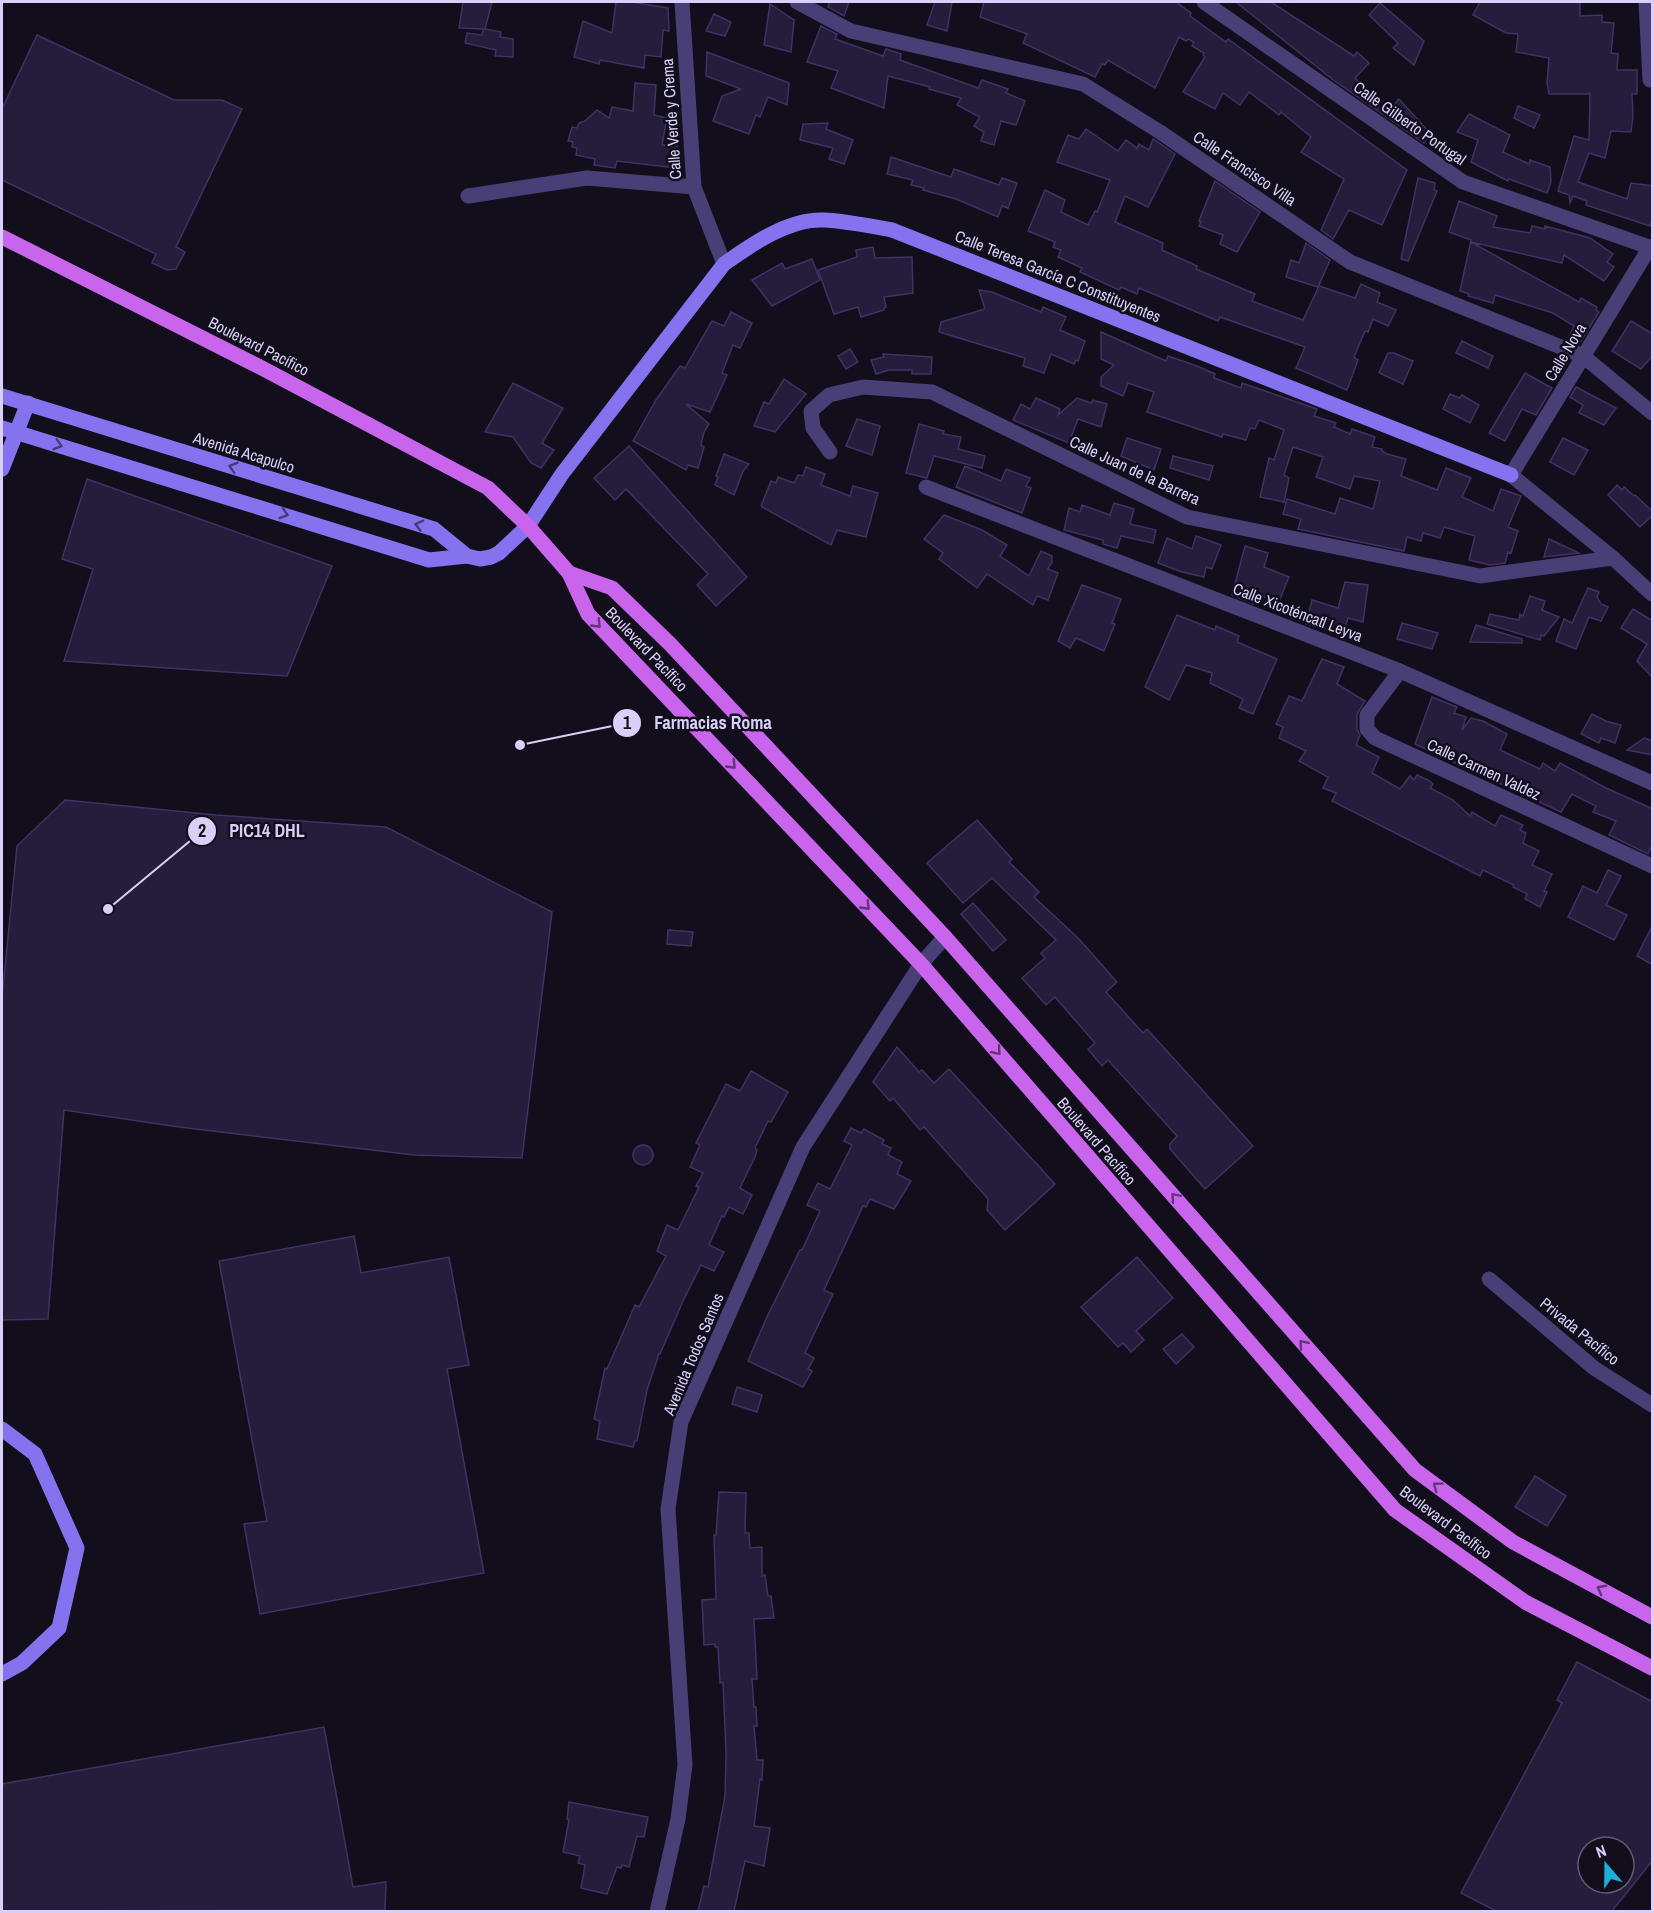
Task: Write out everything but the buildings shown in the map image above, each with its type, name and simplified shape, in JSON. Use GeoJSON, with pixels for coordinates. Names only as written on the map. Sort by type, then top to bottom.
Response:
{"type":"FeatureCollection","features":[{"type":"Feature","properties":{"kind":"main road","name":"Boulevard Pacífico"},"geometry":{"type":"LineString","coordinates":[[2,237],[260,366],[488,488],[528,526],[569,573],[588,614],[921,964],[1395,1510],[1525,1602],[1653,1668]]}},
{"type":"Feature","properties":{"kind":"main road","name":"Boulevard Pacífico"},"geometry":{"type":"LineString","coordinates":[[569,573],[612,588],[670,644],[945,937],[1415,1470],[1513,1542],[1653,1617]]}},
{"type":"Feature","properties":{"kind":"street","name":"Calle Verde y Crema"},"geometry":{"type":"LineString","coordinates":[[682,2],[694,187],[724,264]]}},
{"type":"Feature","properties":{"kind":"street","name":"Calle Francisco Villa"},"geometry":{"type":"LineString","coordinates":[[797,2],[850,31],[1083,84],[1160,132],[1350,262],[1584,356],[1653,413]]}},
{"type":"Feature","properties":{"kind":"street","name":"Calle Gilberto Portugal"},"geometry":{"type":"LineString","coordinates":[[1204,2],[1463,182],[1651,247]]}},
{"type":"Feature","properties":{"kind":"street"},"geometry":{"type":"LineString","coordinates":[[1646,2],[1650,80]]}},
{"type":"Feature","properties":{"kind":"street"},"geometry":{"type":"LineString","coordinates":[[468,196],[588,178],[694,187]]}},
{"type":"Feature","properties":{"kind":"street","name":"Calle Teresa García C Constituyentes"},"geometry":{"type":"LineString","coordinates":[[528,526],[562,474],[724,264],[757,241],[785,226],[822,219],[892,230],[1510,475],[1613,558],[1653,594]]}},
{"type":"Feature","properties":{"kind":"street","name":"Calle Nova"},"geometry":{"type":"LineString","coordinates":[[1510,475],[1651,247]]}},
{"type":"Feature","properties":{"kind":"street","name":"Calle Juan de la Barrera"},"geometry":{"type":"LineString","coordinates":[[830,452],[813,428],[811,411],[829,395],[864,387],[932,392],[1187,517],[1480,576],[1613,558]]}},
{"type":"Feature","properties":{"kind":"street","name":"Avenida Acapulco"},"geometry":{"type":"LineString","coordinates":[[2,396],[434,529],[467,556]]}},
{"type":"Feature","properties":{"kind":"street"},"geometry":{"type":"LineString","coordinates":[[2,469],[9,430],[28,403]]}},
{"type":"Feature","properties":{"kind":"street"},"geometry":{"type":"LineString","coordinates":[[9,430],[429,560],[467,556],[480,559],[492,557],[528,526]]}},
{"type":"Feature","properties":{"kind":"street","name":"Calle Xicoténcatl Leyva"},"geometry":{"type":"LineString","coordinates":[[926,487],[1400,671],[1653,783]]}},
{"type":"Feature","properties":{"kind":"street","name":"Calle Carmen Valdez"},"geometry":{"type":"LineString","coordinates":[[1400,671],[1367,715],[1367,729],[1375,738],[1653,866]]}},
{"type":"Feature","properties":{"kind":"street","name":"Avenida Todos Santos"},"geometry":{"type":"LineString","coordinates":[[657,1911],[678,1819],[685,1765],[668,1509],[681,1422],[802,1147],[921,964],[945,937]]}},
{"type":"Feature","properties":{"kind":"street","name":"Privada Pacífico"},"geometry":{"type":"LineString","coordinates":[[1490,1279],[1594,1368],[1653,1405]]}},
{"type":"Feature","properties":{"kind":"street"},"geometry":{"type":"LineString","coordinates":[[2,1429],[35,1454],[77,1548],[59,1628],[22,1663],[2,1674]]}},
{"type":"Feature","properties":{"kind":"place","name":"Farmacias Roma"},"geometry":{"type":"Point","coordinates":[520,745]}},
{"type":"Feature","properties":{"kind":"place","name":"PIC14 DHL"},"geometry":{"type":"Point","coordinates":[108,909]}}]}
